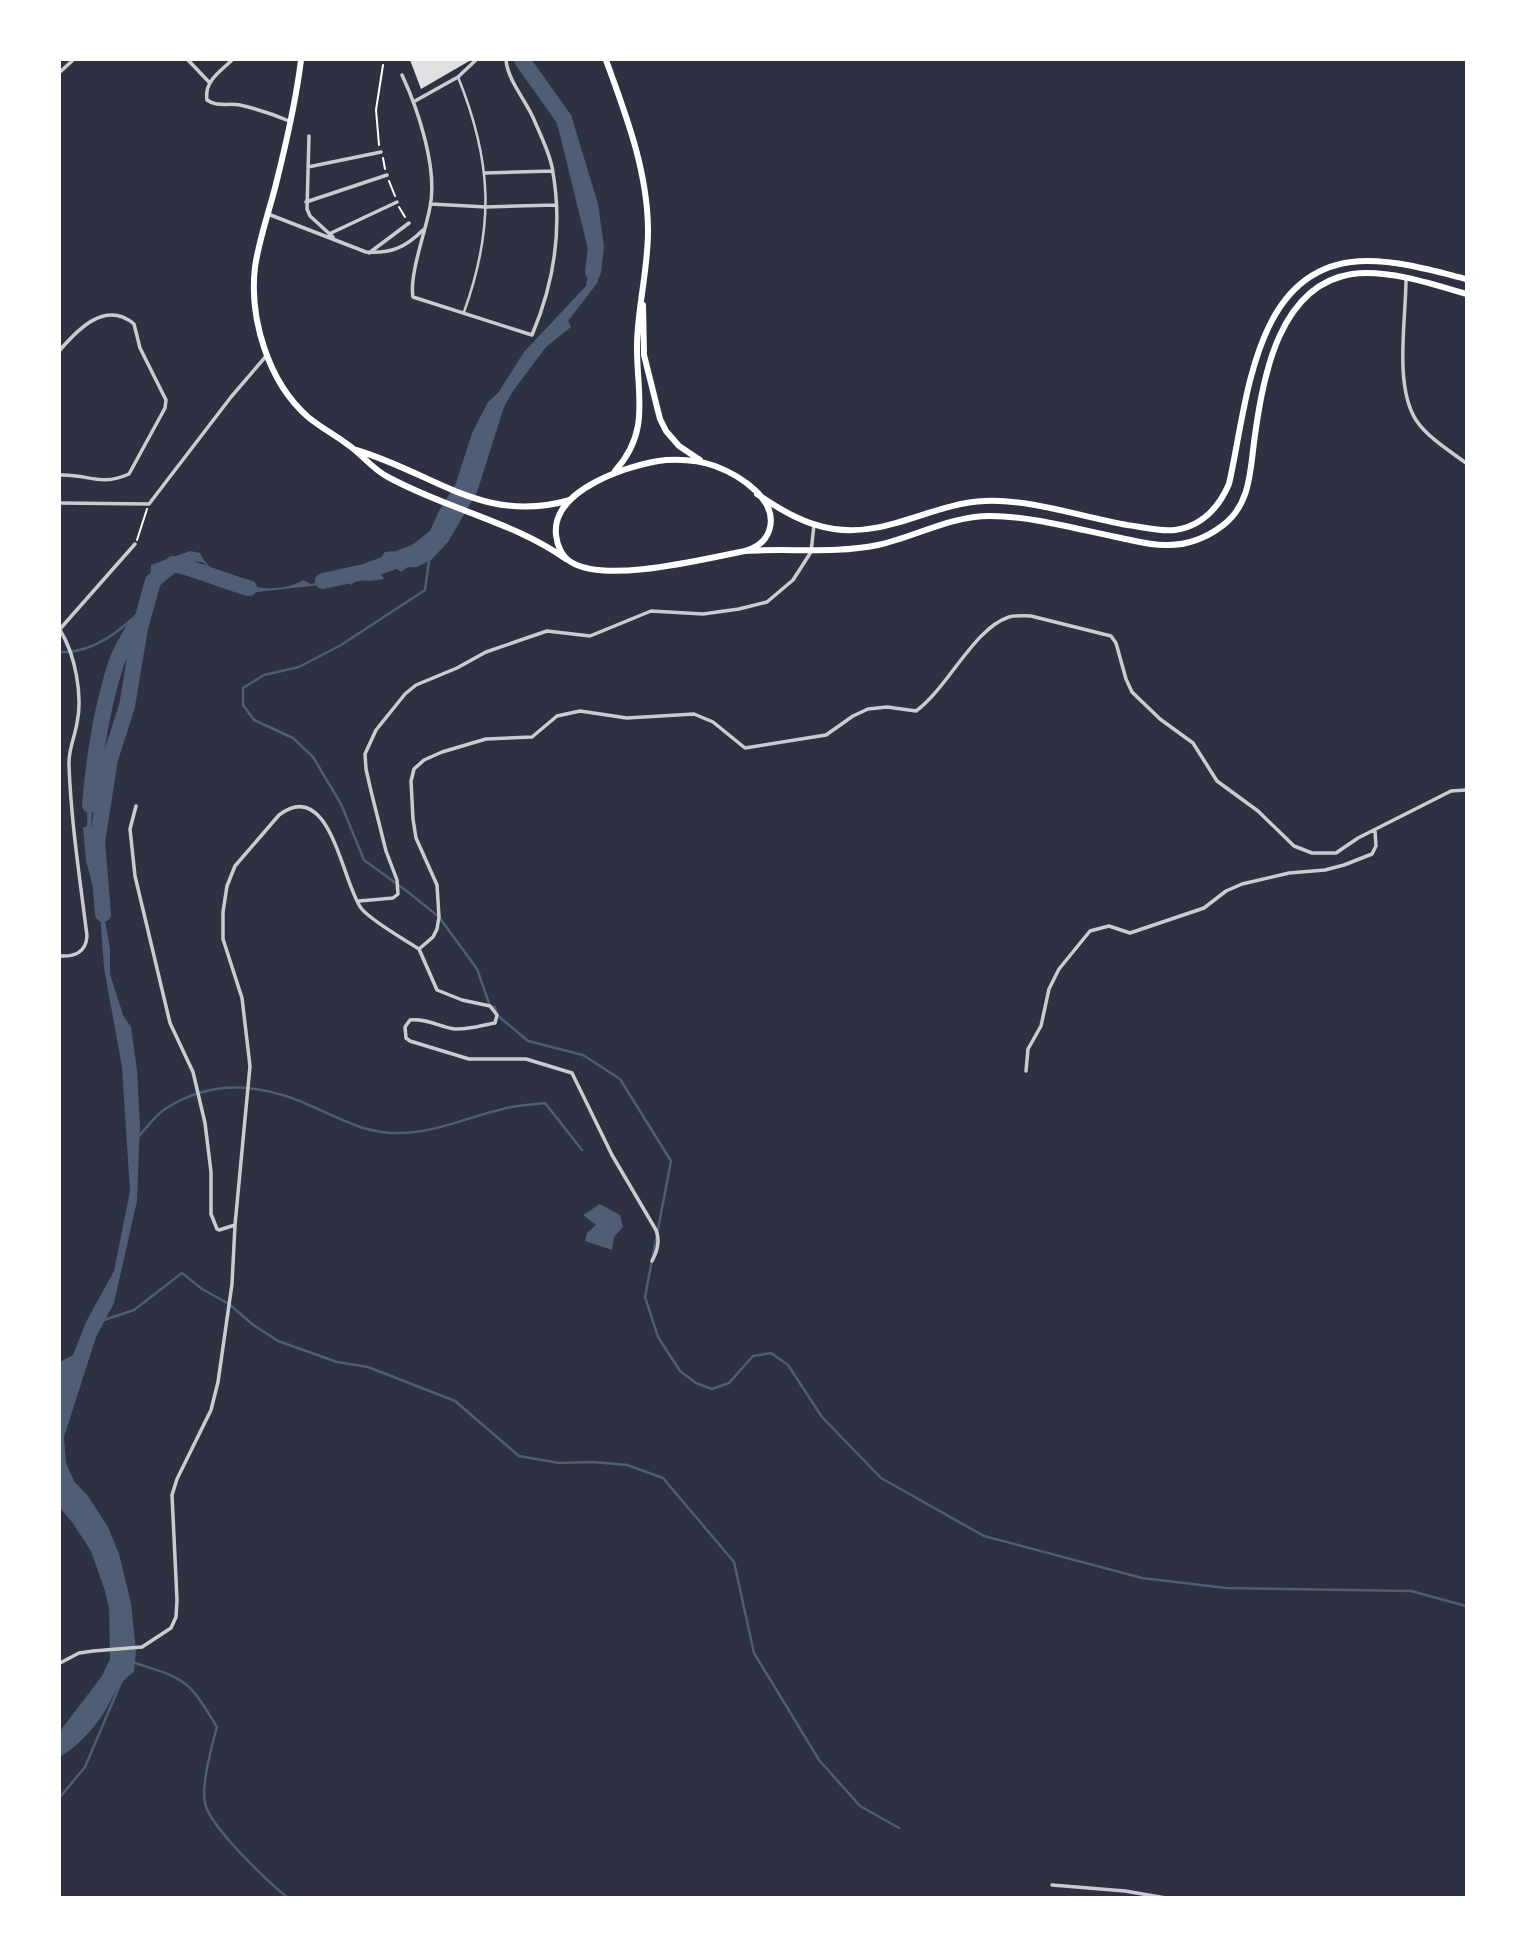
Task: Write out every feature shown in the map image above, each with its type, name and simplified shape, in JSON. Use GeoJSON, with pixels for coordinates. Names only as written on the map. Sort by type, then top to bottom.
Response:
{"type":"FeatureCollection","features":[{"type":"Feature","properties":{"kind":"main road"},"geometry":{"type":"LineString","coordinates":[[301,60],[255,269],[254,298],[258,327],[275,373],[308,416],[356,450],[376,470],[438,500],[529,536],[570,562],[610,571],[632,570],[745,551],[811,552],[875,545],[938,525],[990,516],[1036,521],[1154,545],[1184,544],[1203,538],[1224,524],[1240,507],[1249,486],[1264,384],[1282,328],[1297,305],[1327,282],[1354,274],[1406,279],[1466,294]]}},
{"type":"Feature","properties":{"kind":"main road"},"geometry":{"type":"LineString","coordinates":[[607,60],[628,121],[647,204],[648,254],[638,343],[641,412],[638,432],[624,460],[612,473]]}},
{"type":"Feature","properties":{"kind":"main road"},"geometry":{"type":"LineString","coordinates":[[643,298],[644,355],[660,419],[666,430],[679,446],[708,464],[732,474],[778,508],[814,525],[833,529],[873,530],[958,503],[987,500],[1020,503],[1163,530],[1177,530],[1202,520],[1216,508],[1229,484],[1252,371],[1273,318],[1290,292],[1321,270],[1365,261],[1396,263],[1466,279]]}},
{"type":"Feature","properties":{"kind":"main road"},"geometry":{"type":"LineString","coordinates":[[356,450],[481,500],[525,508],[570,500],[612,473],[633,466],[666,460],[689,460],[708,464]]}},
{"type":"Feature","properties":{"kind":"main road"},"geometry":{"type":"LineString","coordinates":[[745,551],[765,540],[771,524],[768,507],[757,494]]}},
{"type":"Feature","properties":{"kind":"main road"},"geometry":{"type":"LineString","coordinates":[[570,500],[560,513],[556,529],[558,545],[570,562]]}},
{"type":"Feature","properties":{"kind":"street"},"geometry":{"type":"LineString","coordinates":[[60,72],[74,60]]}},
{"type":"Feature","properties":{"kind":"street"},"geometry":{"type":"LineString","coordinates":[[188,60],[209,82]]}},
{"type":"Feature","properties":{"kind":"street"},"geometry":{"type":"LineString","coordinates":[[232,60],[209,82],[205,91],[206,100],[212,104],[235,104],[272,113],[289,121]]}},
{"type":"Feature","properties":{"kind":"street"},"geometry":{"type":"LineString","coordinates":[[415,101],[458,77],[476,60]]}},
{"type":"Feature","properties":{"kind":"street"},"geometry":{"type":"LineString","coordinates":[[402,75],[415,101],[427,154],[431,204],[413,297],[532,335],[549,288],[558,228],[556,205],[552,171],[535,121],[510,77],[506,60]]}},
{"type":"Feature","properties":{"kind":"street"},"geometry":{"type":"LineString","coordinates":[[458,77],[472,114],[485,173],[486,207],[480,261],[463,313]]}},
{"type":"Feature","properties":{"kind":"street"},"geometry":{"type":"LineString","coordinates":[[309,136],[306,202],[310,216],[329,234],[347,244]]}},
{"type":"Feature","properties":{"kind":"street"},"geometry":{"type":"LineString","coordinates":[[307,167],[381,152]]}},
{"type":"Feature","properties":{"kind":"street"},"geometry":{"type":"LineString","coordinates":[[485,173],[552,171]]}},
{"type":"Feature","properties":{"kind":"street"},"geometry":{"type":"LineString","coordinates":[[306,202],[387,175]]}},
{"type":"Feature","properties":{"kind":"street"},"geometry":{"type":"LineString","coordinates":[[329,234],[397,202]]}},
{"type":"Feature","properties":{"kind":"street"},"geometry":{"type":"LineString","coordinates":[[431,204],[486,207],[556,205]]}},
{"type":"Feature","properties":{"kind":"street"},"geometry":{"type":"LineString","coordinates":[[268,214],[369,253],[403,247],[425,229]]}},
{"type":"Feature","properties":{"kind":"street"},"geometry":{"type":"LineString","coordinates":[[369,253],[409,223]]}},
{"type":"Feature","properties":{"kind":"street"},"geometry":{"type":"LineString","coordinates":[[1406,279],[1406,396],[1417,421],[1441,445],[1466,463]]}},
{"type":"Feature","properties":{"kind":"street"},"geometry":{"type":"LineString","coordinates":[[60,350],[80,327],[95,318],[105,315],[122,316],[134,324],[140,348],[166,400],[165,408],[129,474],[104,482],[75,475],[60,475]]}},
{"type":"Feature","properties":{"kind":"street"},"geometry":{"type":"LineString","coordinates":[[60,503],[149,504],[231,397],[267,355]]}},
{"type":"Feature","properties":{"kind":"street"},"geometry":{"type":"LineString","coordinates":[[358,901],[393,898],[398,894],[397,880],[381,835],[366,769],[366,754],[376,730],[405,694],[416,685],[457,668],[485,652],[547,631],[590,636],[651,611],[703,614],[767,602],[793,580],[811,552],[814,525]]}},
{"type":"Feature","properties":{"kind":"street"},"geometry":{"type":"LineString","coordinates":[[60,956],[82,952],[87,945],[87,936],[69,762],[78,719],[76,679],[67,642],[60,630],[135,544]]}},
{"type":"Feature","properties":{"kind":"street"},"geometry":{"type":"LineString","coordinates":[[419,949],[433,937],[439,917],[437,886],[416,838],[413,819],[411,781],[414,769],[424,760],[486,739],[532,737],[557,716],[572,712],[627,718],[694,714],[713,722],[745,748],[822,736],[868,709],[887,707],[916,711],[929,700],[980,638],[998,622],[1017,616],[1031,616],[1111,636],[1116,643],[1132,692],[1160,719],[1193,743],[1217,781],[1258,811],[1294,846],[1312,853],[1336,853],[1358,838],[1451,791],[1466,790]]}},
{"type":"Feature","properties":{"kind":"street"},"geometry":{"type":"LineString","coordinates":[[136,806],[130,829],[135,876],[170,1023],[193,1072],[205,1123],[211,1172],[211,1217],[219,1230],[235,1225]]}},
{"type":"Feature","properties":{"kind":"street"},"geometry":{"type":"LineString","coordinates":[[60,1663],[79,1653],[142,1647],[171,1628],[176,1617],[172,1495],[177,1479],[211,1410],[218,1382],[232,1284],[250,1066],[242,998],[223,939],[223,912],[234,866],[287,808],[308,807],[319,815],[363,910],[419,949],[436,990],[462,1000],[490,1006],[497,1015],[495,1023],[465,1029],[410,1020],[405,1027],[406,1038],[470,1059],[526,1059],[572,1073],[612,1155],[657,1233],[652,1261]]}},
{"type":"Feature","properties":{"kind":"street"},"geometry":{"type":"LineString","coordinates":[[1026,1071],[1028,1049],[1041,1026],[1049,989],[1059,969],[1090,931],[1109,926],[1130,933],[1204,908],[1226,891],[1242,884],[1289,873],[1325,870],[1343,865],[1372,854],[1376,846],[1375,831]]}},
{"type":"Feature","properties":{"kind":"street"},"geometry":{"type":"LineString","coordinates":[[1052,1885],[1125,1891],[1166,1898]]}},
{"type":"Feature","properties":{"kind":"path"},"geometry":{"type":"LineString","coordinates":[[135,544],[149,504]]}},
{"type":"Feature","properties":{"kind":"water"},"geometry":{"type":"Polygon","coordinates":[[[518,60],[524,60],[550,92],[580,190],[586,227],[597,259],[598,282],[568,321],[571,327],[546,347],[513,391],[504,407],[477,492],[448,542],[431,560],[417,567],[408,567],[401,572],[393,566],[379,572],[384,579],[357,580],[351,585],[347,582],[257,592],[237,587],[202,562],[165,565],[152,582],[140,608],[138,618],[142,623],[143,634],[136,642],[128,690],[93,799],[91,825],[91,846],[110,948],[110,974],[123,1015],[131,1027],[137,1070],[140,1125],[137,1201],[114,1303],[96,1337],[64,1437],[66,1463],[74,1481],[88,1496],[108,1527],[119,1554],[131,1603],[136,1651],[134,1672],[121,1684],[92,1729],[60,1757],[60,1731],[102,1676],[110,1659],[109,1608],[105,1591],[91,1551],[60,1508],[60,1362],[73,1355],[86,1322],[114,1271],[130,1191],[122,1067],[104,968],[100,913],[86,861],[83,828],[87,826],[88,787],[96,780],[101,768],[127,686],[134,635],[132,628],[150,579],[151,565],[190,551],[200,553],[207,564],[218,573],[232,580],[262,588],[277,588],[303,580],[311,584],[341,576],[349,580],[355,575],[370,572],[385,552],[412,545],[430,531],[456,483],[472,433],[488,402],[498,393],[524,352],[586,286],[590,264],[587,245],[556,119],[518,60]]]}},
{"type":"Feature","properties":{"kind":"water"},"geometry":{"type":"Polygon","coordinates":[[[600,1204],[620,1215],[623,1227],[614,1237],[612,1250],[585,1241],[587,1233],[596,1225],[583,1215],[600,1204]]]}},
{"type":"Feature","properties":{"kind":"building"},"geometry":{"type":"Polygon","coordinates":[[[410,60],[471,60],[421,89],[410,60]]]}},
{"type":"Feature","properties":{"kind":"waterway"},"geometry":{"type":"LineString","coordinates":[[522,60],[564,119],[590,205],[596,247],[593,272]]}},
{"type":"Feature","properties":{"kind":"waterway"},"geometry":{"type":"LineString","coordinates":[[429,561],[425,590],[341,645],[299,667],[264,675],[243,688],[243,705],[254,720],[293,738],[313,757],[341,804],[364,860],[439,917],[477,969],[490,1006],[495,1007],[497,1015],[528,1041],[583,1055],[620,1079],[671,1161],[645,1297],[658,1337],[680,1371],[696,1383],[712,1389],[729,1383],[753,1356],[771,1353],[788,1365],[822,1417],[881,1478],[984,1536],[1142,1578],[1226,1588],[1411,1591],[1466,1606]]}},
{"type":"Feature","properties":{"kind":"waterway"},"geometry":{"type":"LineString","coordinates":[[323,581],[364,572],[392,562]]}},
{"type":"Feature","properties":{"kind":"waterway"},"geometry":{"type":"LineString","coordinates":[[103,914],[97,842],[110,759],[127,706],[140,628],[153,581],[173,564],[249,588]]}},
{"type":"Feature","properties":{"kind":"waterway"},"geometry":{"type":"LineString","coordinates":[[60,652],[85,649],[108,638],[147,605]]}},
{"type":"Feature","properties":{"kind":"waterway"},"geometry":{"type":"LineString","coordinates":[[90,805],[106,699],[122,649],[136,625]]}},
{"type":"Feature","properties":{"kind":"waterway"},"geometry":{"type":"LineString","coordinates":[[139,1136],[162,1112],[184,1099],[222,1088],[241,1088],[279,1094],[357,1126],[388,1133],[426,1130],[508,1108],[545,1103],[582,1150]]}},
{"type":"Feature","properties":{"kind":"waterway"},"geometry":{"type":"LineString","coordinates":[[104,1320],[134,1310],[182,1273],[278,1341],[337,1362],[368,1367],[455,1401],[519,1456],[559,1463],[627,1465],[663,1478],[734,1562],[754,1653],[819,1760],[860,1806],[899,1828]]}},
{"type":"Feature","properties":{"kind":"waterway"},"geometry":{"type":"LineString","coordinates":[[132,1662],[178,1679],[189,1687],[202,1703],[217,1727],[204,1786],[205,1803],[209,1813],[241,1853],[288,1898]]}},
{"type":"Feature","properties":{"kind":"waterway"},"geometry":{"type":"LineString","coordinates":[[60,1797],[85,1767],[122,1680]]}}]}
